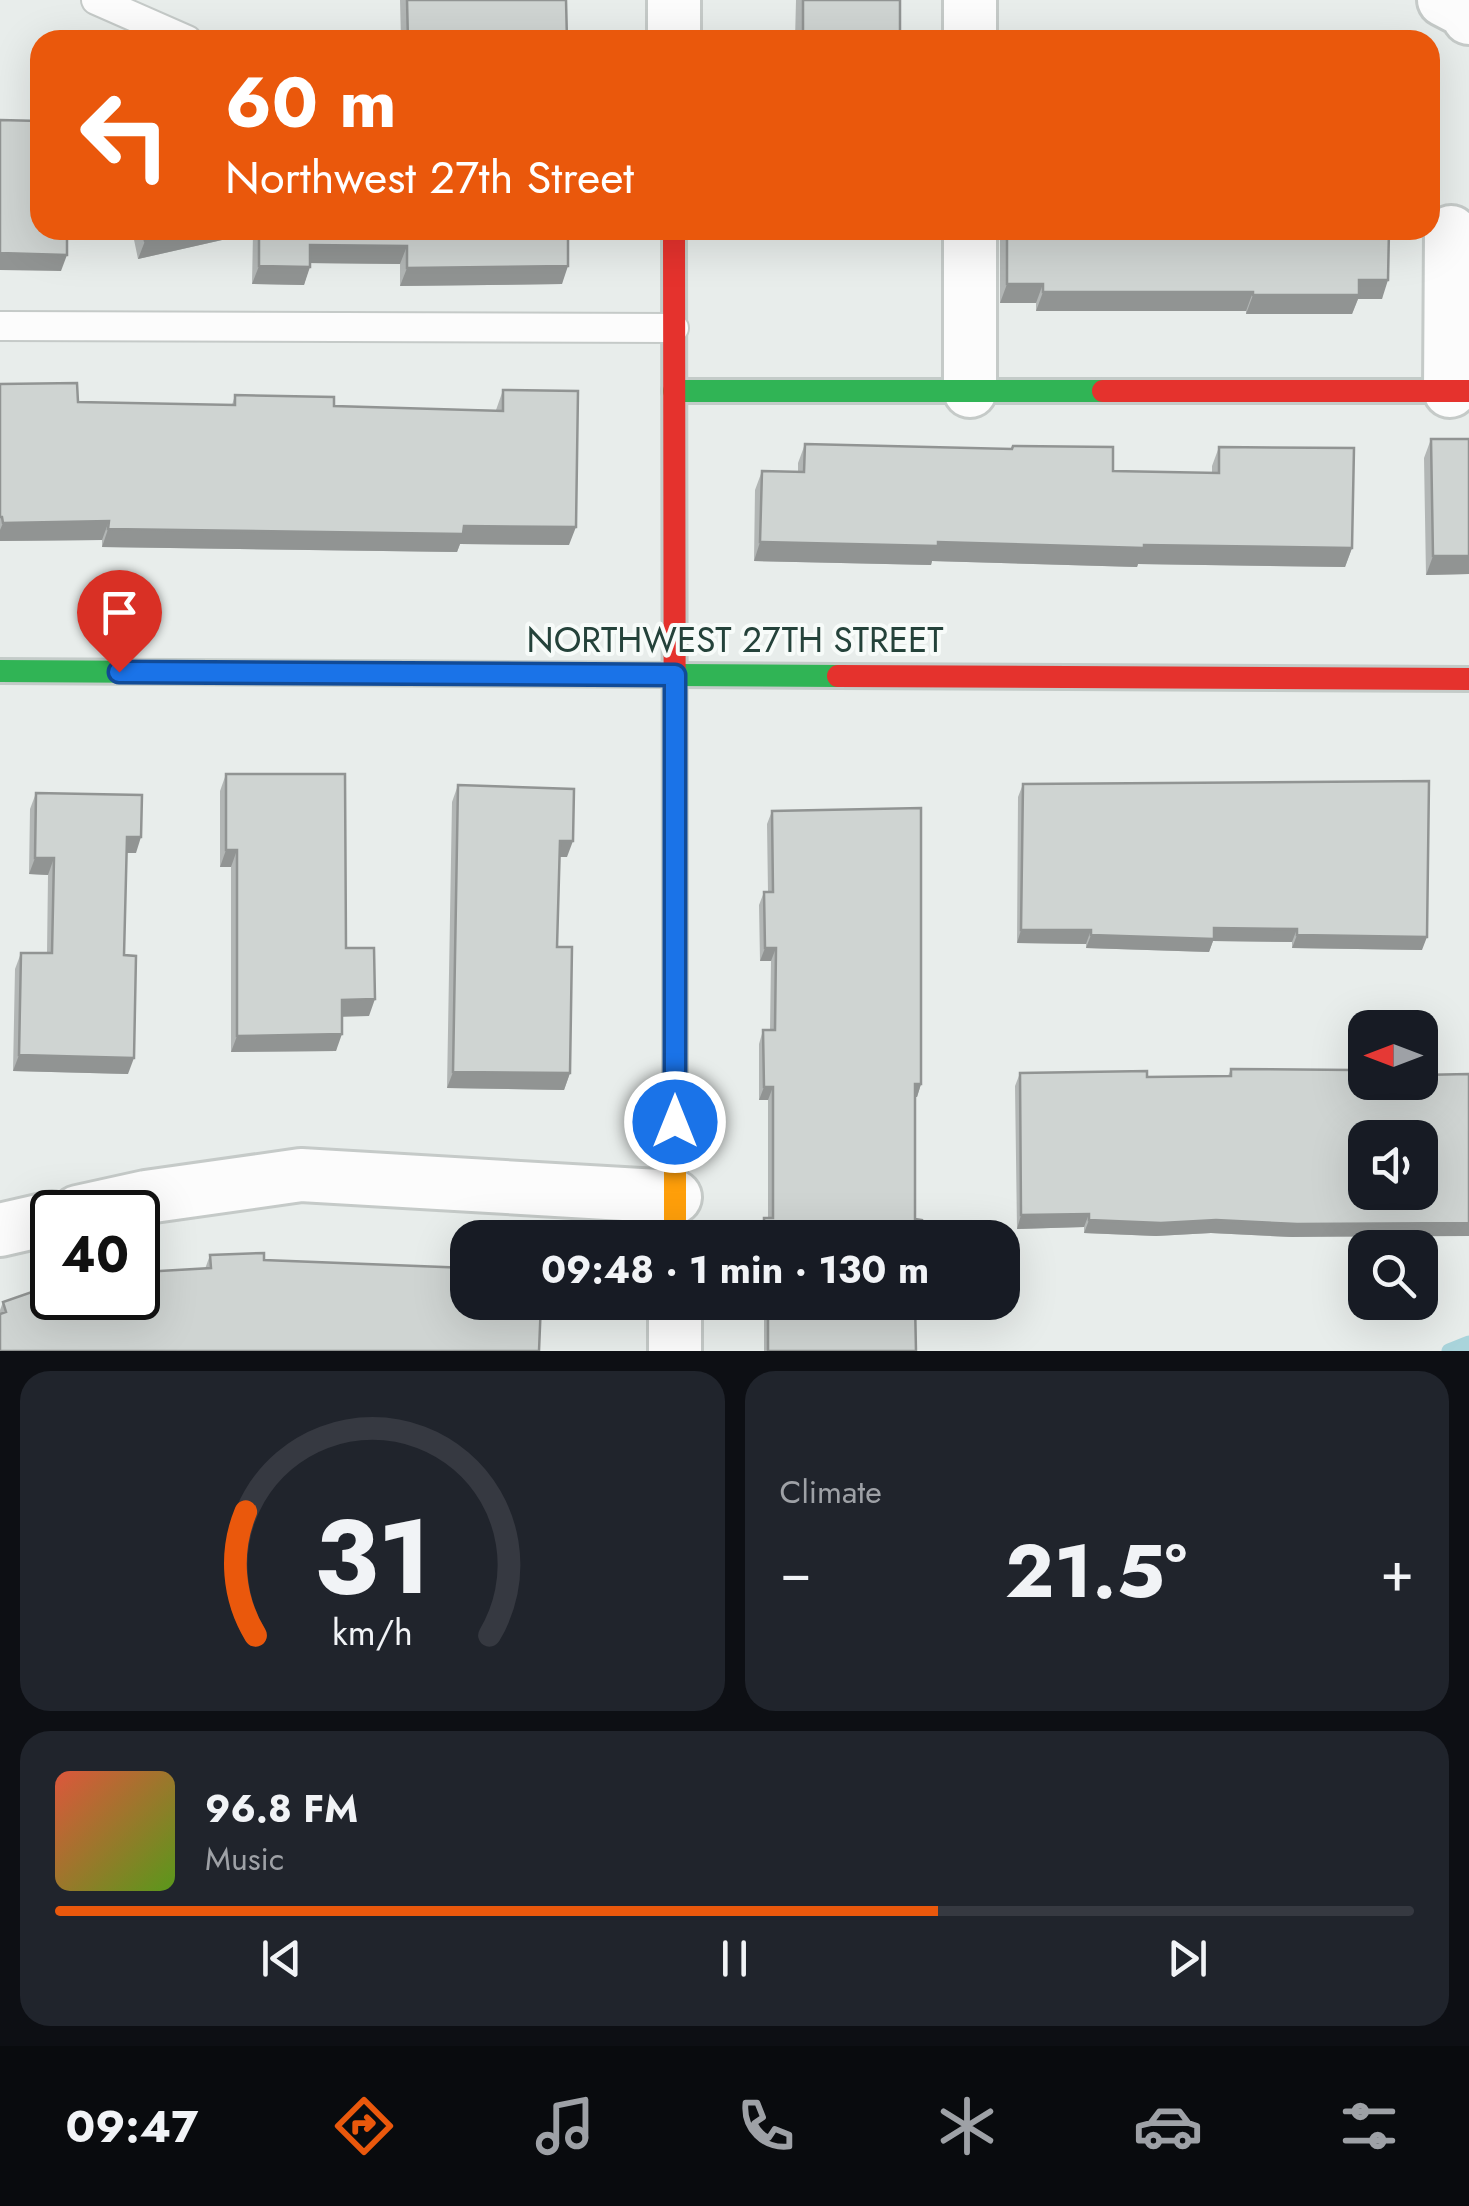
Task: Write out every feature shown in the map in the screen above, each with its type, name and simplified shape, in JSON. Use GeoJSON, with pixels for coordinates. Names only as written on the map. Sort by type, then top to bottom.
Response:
{"type":"FeatureCollection","features":[{"type":"Feature","properties":{"kind":"street"},"geometry":{"type":"LineString","coordinates":[[674,0],[674,30]]}},
{"type":"Feature","properties":{"kind":"street"},"geometry":{"type":"LineString","coordinates":[[970,0],[970,30]]}},
{"type":"Feature","properties":{"kind":"street"},"geometry":{"type":"LineString","coordinates":[[1444,0],[1469,13],[1469,18]]}},
{"type":"Feature","properties":{"kind":"street"},"geometry":{"type":"LineString","coordinates":[[674,391],[1460,392],[1451,232]]}},
{"type":"Feature","properties":{"kind":"street"},"geometry":{"type":"LineString","coordinates":[[160,1195],[301,1176],[675,1217],[674,240]]}},
{"type":"Feature","properties":{"kind":"street"},"geometry":{"type":"LineString","coordinates":[[970,240],[970,391]]}},
{"type":"Feature","properties":{"kind":"street","name":"NORTHWEST 27TH STREET"},"geometry":{"type":"LineString","coordinates":[[0,672],[1469,679]]}},
{"type":"Feature","properties":{"kind":"street"},"geometry":{"type":"LineString","coordinates":[[0,1230],[30,1223]]}},
{"type":"Feature","properties":{"kind":"street"},"geometry":{"type":"LineString","coordinates":[[676,1320],[676,1351]]}},
{"type":"Feature","properties":{"kind":"lane"},"geometry":{"type":"LineString","coordinates":[[96,0],[164,30]]}},
{"type":"Feature","properties":{"kind":"lane"},"geometry":{"type":"LineString","coordinates":[[0,326],[674,328]]}},
{"type":"Feature","properties":{"kind":"building"},"geometry":{"type":"Polygon","coordinates":[[[407,0],[566,0],[567,30],[408,30],[407,0]]]}},
{"type":"Feature","properties":{"kind":"building"},"geometry":{"type":"Polygon","coordinates":[[[803,0],[900,0],[900,30],[803,30],[803,0]]]}},
{"type":"Feature","properties":{"kind":"building"},"geometry":{"type":"Polygon","coordinates":[[[0,120],[30,121],[30,240],[67,240],[67,255],[0,253],[0,120]]]}},
{"type":"Feature","properties":{"kind":"building"},"geometry":{"type":"Polygon","coordinates":[[[259,240],[568,240],[568,266],[407,268],[407,246],[310,245],[310,267],[259,266],[259,240]]]}},
{"type":"Feature","properties":{"kind":"building"},"geometry":{"type":"Polygon","coordinates":[[[1007,240],[1389,240],[1388,280],[1359,280],[1359,295],[1043,292],[1043,284],[1007,284],[1007,240]]]}},
{"type":"Feature","properties":{"kind":"building"},"geometry":{"type":"Polygon","coordinates":[[[77,383],[78,402],[235,405],[235,395],[334,397],[334,406],[503,411],[503,390],[578,391],[576,527],[464,526],[463,534],[108,529],[109,521],[3,523],[0,384],[77,383]]]}},
{"type":"Feature","properties":{"kind":"building"},"geometry":{"type":"Polygon","coordinates":[[[1431,439],[1469,439],[1469,556],[1433,556],[1431,439]]]}},
{"type":"Feature","properties":{"kind":"building"},"geometry":{"type":"Polygon","coordinates":[[[805,444],[1113,447],[1113,471],[1219,473],[1219,447],[1354,448],[1352,548],[760,542],[762,471],[804,472],[805,444]]]}},
{"type":"Feature","properties":{"kind":"building"},"geometry":{"type":"Polygon","coordinates":[[[226,774],[345,774],[346,948],[374,948],[375,999],[342,1000],[342,1034],[237,1036],[237,850],[226,850],[226,774]]]}},
{"type":"Feature","properties":{"kind":"building"},"geometry":{"type":"Polygon","coordinates":[[[1429,781],[1427,937],[1297,935],[1297,929],[1214,928],[1214,939],[1091,935],[1091,930],[1021,930],[1023,784],[1429,781]]]}},
{"type":"Feature","properties":{"kind":"building"},"geometry":{"type":"Polygon","coordinates":[[[458,785],[574,789],[573,841],[560,841],[557,947],[572,947],[570,1073],[453,1072],[458,785]]]}},
{"type":"Feature","properties":{"kind":"building"},"geometry":{"type":"Polygon","coordinates":[[[36,793],[142,795],[141,837],[127,837],[124,955],[136,956],[134,1058],[19,1055],[21,953],[52,953],[54,858],[35,858],[36,793]]]}},
{"type":"Feature","properties":{"kind":"building"},"geometry":{"type":"Polygon","coordinates":[[[921,808],[921,1084],[915,1084],[915,1219],[922,1220],[764,1220],[773,1218],[773,1087],[764,1087],[763,1030],[775,1030],[776,948],[765,948],[764,892],[773,892],[772,811],[921,808]]]}},
{"type":"Feature","properties":{"kind":"building"},"geometry":{"type":"Polygon","coordinates":[[[1231,1069],[1348,1070],[1348,1100],[1438,1100],[1438,1075],[1469,1074],[1469,1223],[1161,1223],[1089,1220],[1089,1214],[1021,1215],[1020,1073],[1147,1071],[1147,1077],[1231,1076],[1231,1069]]]}},
{"type":"Feature","properties":{"kind":"building"},"geometry":{"type":"Polygon","coordinates":[[[264,1253],[264,1260],[450,1267],[450,1320],[540,1320],[539,1351],[0,1351],[0,1314],[6,1312],[3,1302],[30,1293],[30,1320],[160,1320],[160,1271],[211,1268],[210,1255],[264,1253]]]}},
{"type":"Feature","properties":{"kind":"building"},"geometry":{"type":"Polygon","coordinates":[[[768,1320],[915,1320],[916,1351],[768,1351],[768,1320]]]}},
{"type":"Feature","properties":{"kind":"waterway"},"geometry":{"type":"LineString","coordinates":[[1449,1351],[1469,1343]]}},
{"type":"Feature","properties":{"kind":"traffic: fast"},"geometry":{"type":"LineString","coordinates":[[674,391],[1103,391]]}},
{"type":"Feature","properties":{"kind":"traffic: fast"},"geometry":{"type":"LineString","coordinates":[[0,671],[838,676]]}},
{"type":"Feature","properties":{"kind":"traffic: slow"},"geometry":{"type":"LineString","coordinates":[[675,936],[675,1220]]}},
{"type":"Feature","properties":{"kind":"traffic: jam"},"geometry":{"type":"LineString","coordinates":[[674,240],[675,936]]}},
{"type":"Feature","properties":{"kind":"traffic: jam"},"geometry":{"type":"LineString","coordinates":[[1103,391],[1469,391]]}},
{"type":"Feature","properties":{"kind":"traffic: jam"},"geometry":{"type":"LineString","coordinates":[[838,676],[1469,679]]}},
{"type":"Feature","properties":{"kind":"route"},"geometry":{"type":"LineString","coordinates":[[119,672],[675,675],[675,1122]]}}]}
